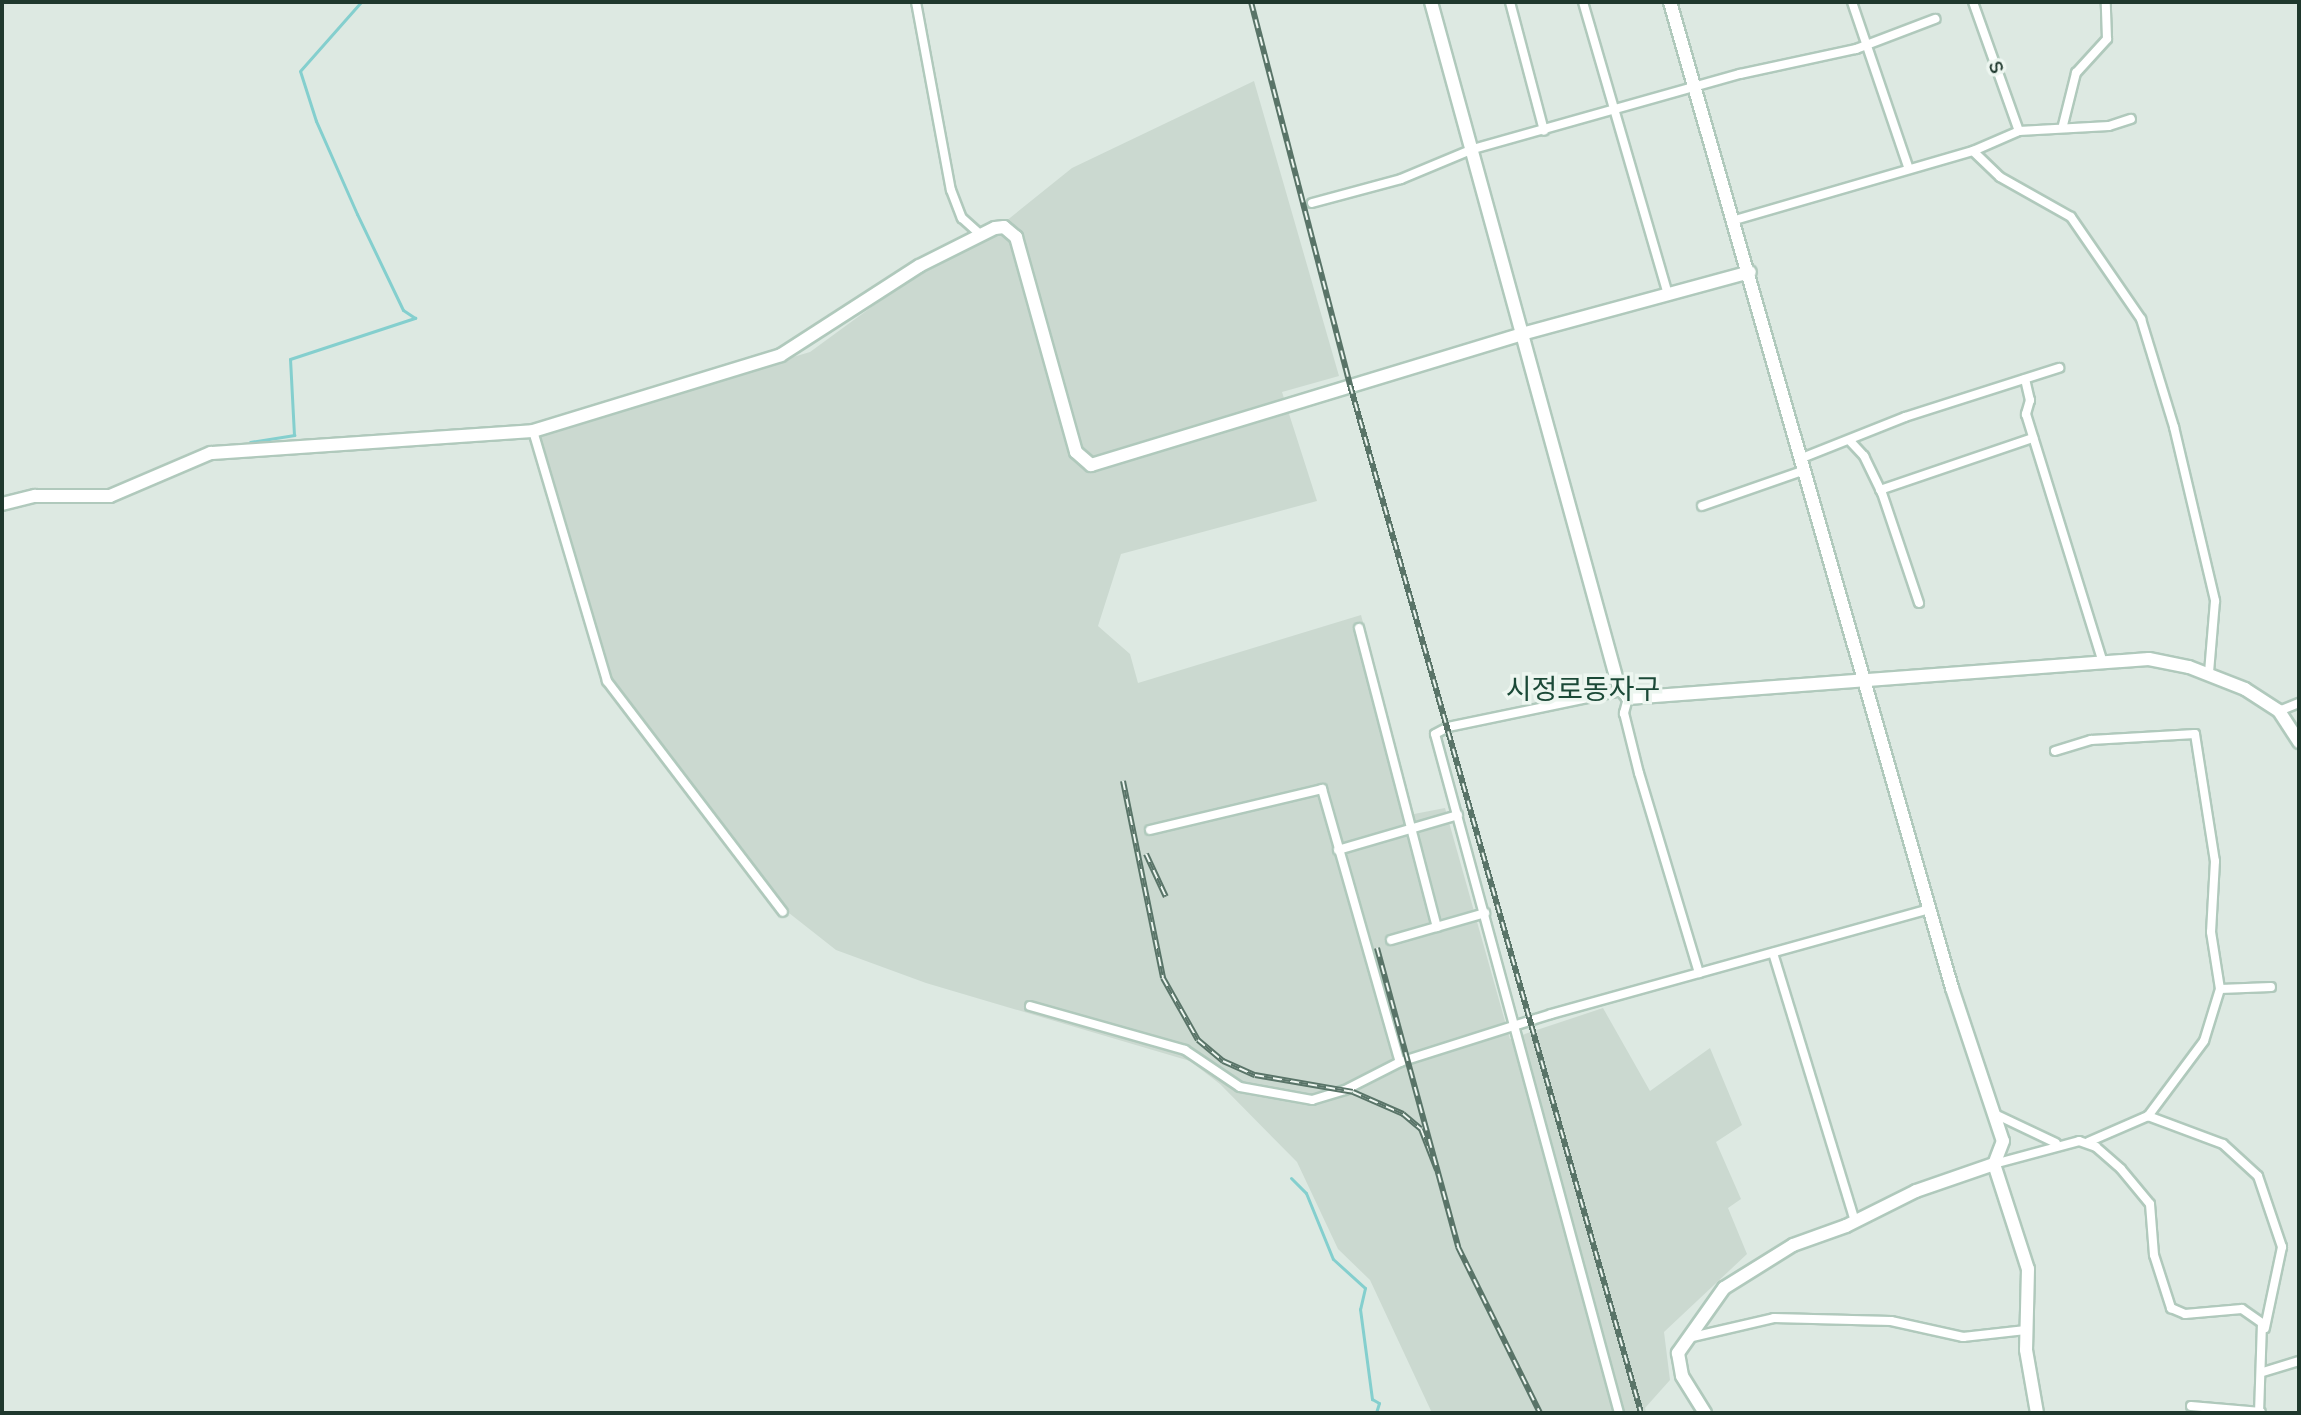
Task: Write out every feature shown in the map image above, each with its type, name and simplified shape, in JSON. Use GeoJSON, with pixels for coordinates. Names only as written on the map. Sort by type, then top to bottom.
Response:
{"type":"FeatureCollection","features":[{"type":"Feature","properties":{"kind":"street"},"geometry":{"type":"LineString","coordinates":[[916,2],[951,190],[962,218],[980,234]]}},
{"type":"Feature","properties":{"kind":"street"},"geometry":{"type":"LineString","coordinates":[[1431,2],[1625,695],[1624,713],[1639,773],[1699,973]]}},
{"type":"Feature","properties":{"kind":"street"},"geometry":{"type":"LineString","coordinates":[[1510,2],[1544,131]]}},
{"type":"Feature","properties":{"kind":"street"},"geometry":{"type":"LineString","coordinates":[[1583,2],[1668,295]]}},
{"type":"Feature","properties":{"kind":"street"},"geometry":{"type":"LineString","coordinates":[[1670,2],[1750,272],[1930,909],[2003,1141],[1994,1164],[2028,1269],[2026,1330],[2037,1413]]}},
{"type":"Feature","properties":{"kind":"street"},"geometry":{"type":"LineString","coordinates":[[1852,2],[1909,169]]}},
{"type":"Feature","properties":{"kind":"street","name":"s"},"geometry":{"type":"LineString","coordinates":[[1973,2],[2019,131]]}},
{"type":"Feature","properties":{"kind":"street"},"geometry":{"type":"LineString","coordinates":[[2063,125],[2076,73],[2107,39],[2106,2]]}},
{"type":"Feature","properties":{"kind":"street"},"geometry":{"type":"LineString","coordinates":[[1312,203],[1401,179],[1473,149],[1695,87],[1867,44],[1935,19]]}},
{"type":"Feature","properties":{"kind":"street"},"geometry":{"type":"LineString","coordinates":[[1735,220],[1973,151],[2019,131],[2063,125],[2109,126],[2131,119]]}},
{"type":"Feature","properties":{"kind":"street"},"geometry":{"type":"LineString","coordinates":[[1973,151],[2000,177],[2071,217],[2141,319],[2174,427],[2215,601],[2209,673]]}},
{"type":"Feature","properties":{"kind":"street"},"geometry":{"type":"LineString","coordinates":[[2,504],[35,496],[110,496],[211,453],[533,431],[781,355],[919,266],[980,234],[1004,227],[1016,237],[1076,452],[1091,465],[1522,334],[1750,272]]}},
{"type":"Feature","properties":{"kind":"street"},"geometry":{"type":"LineString","coordinates":[[1702,506],[1804,464],[1905,417],[2059,368]]}},
{"type":"Feature","properties":{"kind":"street"},"geometry":{"type":"LineString","coordinates":[[2025,379],[2033,438],[2103,662]]}},
{"type":"Feature","properties":{"kind":"street"},"geometry":{"type":"LineString","coordinates":[[533,431],[607,681],[783,912]]}},
{"type":"Feature","properties":{"kind":"street"},"geometry":{"type":"LineString","coordinates":[[1880,490],[2033,438]]}},
{"type":"Feature","properties":{"kind":"street"},"geometry":{"type":"LineString","coordinates":[[1850,441],[1864,456],[1880,490],[1919,603]]}},
{"type":"Feature","properties":{"kind":"street"},"geometry":{"type":"LineString","coordinates":[[1359,628],[1437,927]]}},
{"type":"Feature","properties":{"kind":"street"},"geometry":{"type":"LineString","coordinates":[[1619,1413],[1436,741],[1438,730],[1625,695],[1865,681],[2149,659],[2209,673],[2279,711],[2299,742]]}},
{"type":"Feature","properties":{"kind":"street"},"geometry":{"type":"LineString","coordinates":[[2279,711],[2299,703]]}},
{"type":"Feature","properties":{"kind":"street"},"geometry":{"type":"LineString","coordinates":[[1705,1413],[1679,1369],[1684,1339],[1735,1279],[1793,1245],[1855,1222],[1916,1191],[2061,1144],[2088,1142],[2148,1116],[2199,1049],[2220,989],[2211,932],[2215,861],[2195,734],[2091,740],[2055,751]]}},
{"type":"Feature","properties":{"kind":"street"},"geometry":{"type":"LineString","coordinates":[[1150,830],[1319,788],[1400,1062]]}},
{"type":"Feature","properties":{"kind":"street"},"geometry":{"type":"LineString","coordinates":[[1338,850],[1458,815]]}},
{"type":"Feature","properties":{"kind":"street"},"geometry":{"type":"LineString","coordinates":[[1030,1006],[1185,1050],[1231,1083],[1296,1099],[1323,1098],[1400,1062],[1699,973],[1930,909]]}},
{"type":"Feature","properties":{"kind":"street"},"geometry":{"type":"LineString","coordinates":[[1391,940],[1485,913]]}},
{"type":"Feature","properties":{"kind":"street"},"geometry":{"type":"LineString","coordinates":[[1773,953],[1855,1222]]}},
{"type":"Feature","properties":{"kind":"street"},"geometry":{"type":"LineString","coordinates":[[2220,989],[2271,987]]}},
{"type":"Feature","properties":{"kind":"street"},"geometry":{"type":"LineString","coordinates":[[1991,1109],[2016,1127],[2061,1144]]}},
{"type":"Feature","properties":{"kind":"street"},"geometry":{"type":"LineString","coordinates":[[2148,1116],[2223,1144],[2258,1176],[2282,1247],[2265,1329],[2260,1412],[2191,1406]]}},
{"type":"Feature","properties":{"kind":"street"},"geometry":{"type":"LineString","coordinates":[[2088,1142],[2148,1197],[2154,1255],[2171,1308],[2185,1314],[2242,1309],[2265,1329]]}},
{"type":"Feature","properties":{"kind":"street"},"geometry":{"type":"LineString","coordinates":[[1684,1339],[1774,1318],[1891,1321],[1963,1337],[2026,1330]]}},
{"type":"Feature","properties":{"kind":"street"},"geometry":{"type":"LineString","coordinates":[[2263,1372],[2299,1361]]}},
{"type":"Feature","properties":{"kind":"shaded area"},"geometry":{"type":"Polygon","coordinates":[[[1254,81],[1339,376],[1282,392],[1317,501],[1121,554],[1098,626],[1130,654],[1138,683],[1361,615],[1414,814],[1445,808],[1510,1039],[1603,1008],[1650,1091],[1710,1048],[1742,1125],[1716,1142],[1741,1199],[1728,1208],[1747,1254],[1664,1332],[1670,1380],[1645,1408],[1646,1413],[1432,1413],[1370,1280],[1338,1249],[1297,1162],[1220,1084],[1190,1061],[926,983],[836,950],[789,913],[687,785],[605,669],[539,433],[810,352],[903,284],[975,246],[1072,168],[1254,81]]]}},
{"type":"Feature","properties":{"kind":"waterway"},"geometry":{"type":"LineString","coordinates":[[250,442],[294,435],[290,359],[415,318],[403,310],[357,214],[316,121],[300,71],[361,2]]}},
{"type":"Feature","properties":{"kind":"waterway"},"geometry":{"type":"LineString","coordinates":[[1291,1178],[1306,1193],[1333,1259],[1365,1288],[1360,1309],[1372,1399],[1379,1403],[1376,1413]]}},
{"type":"Feature","properties":{"kind":"railway"},"geometry":{"type":"LineString","coordinates":[[1251,2],[1350,385],[1641,1413]]}},
{"type":"Feature","properties":{"kind":"railway"},"geometry":{"type":"LineString","coordinates":[[1123,781],[1163,978],[1198,1040],[1223,1061],[1255,1075],[1353,1092],[1403,1114],[1421,1129],[1437,1170]]}},
{"type":"Feature","properties":{"kind":"railway"},"geometry":{"type":"LineString","coordinates":[[1146,854],[1166,897]]}},
{"type":"Feature","properties":{"kind":"railway"},"geometry":{"type":"LineString","coordinates":[[1377,948],[1458,1247],[1540,1413]]}},
{"type":"Feature","properties":{"kind":"district","name":"시정로동자구"},"geometry":{"type":"Point","coordinates":[1583,690]}}]}
